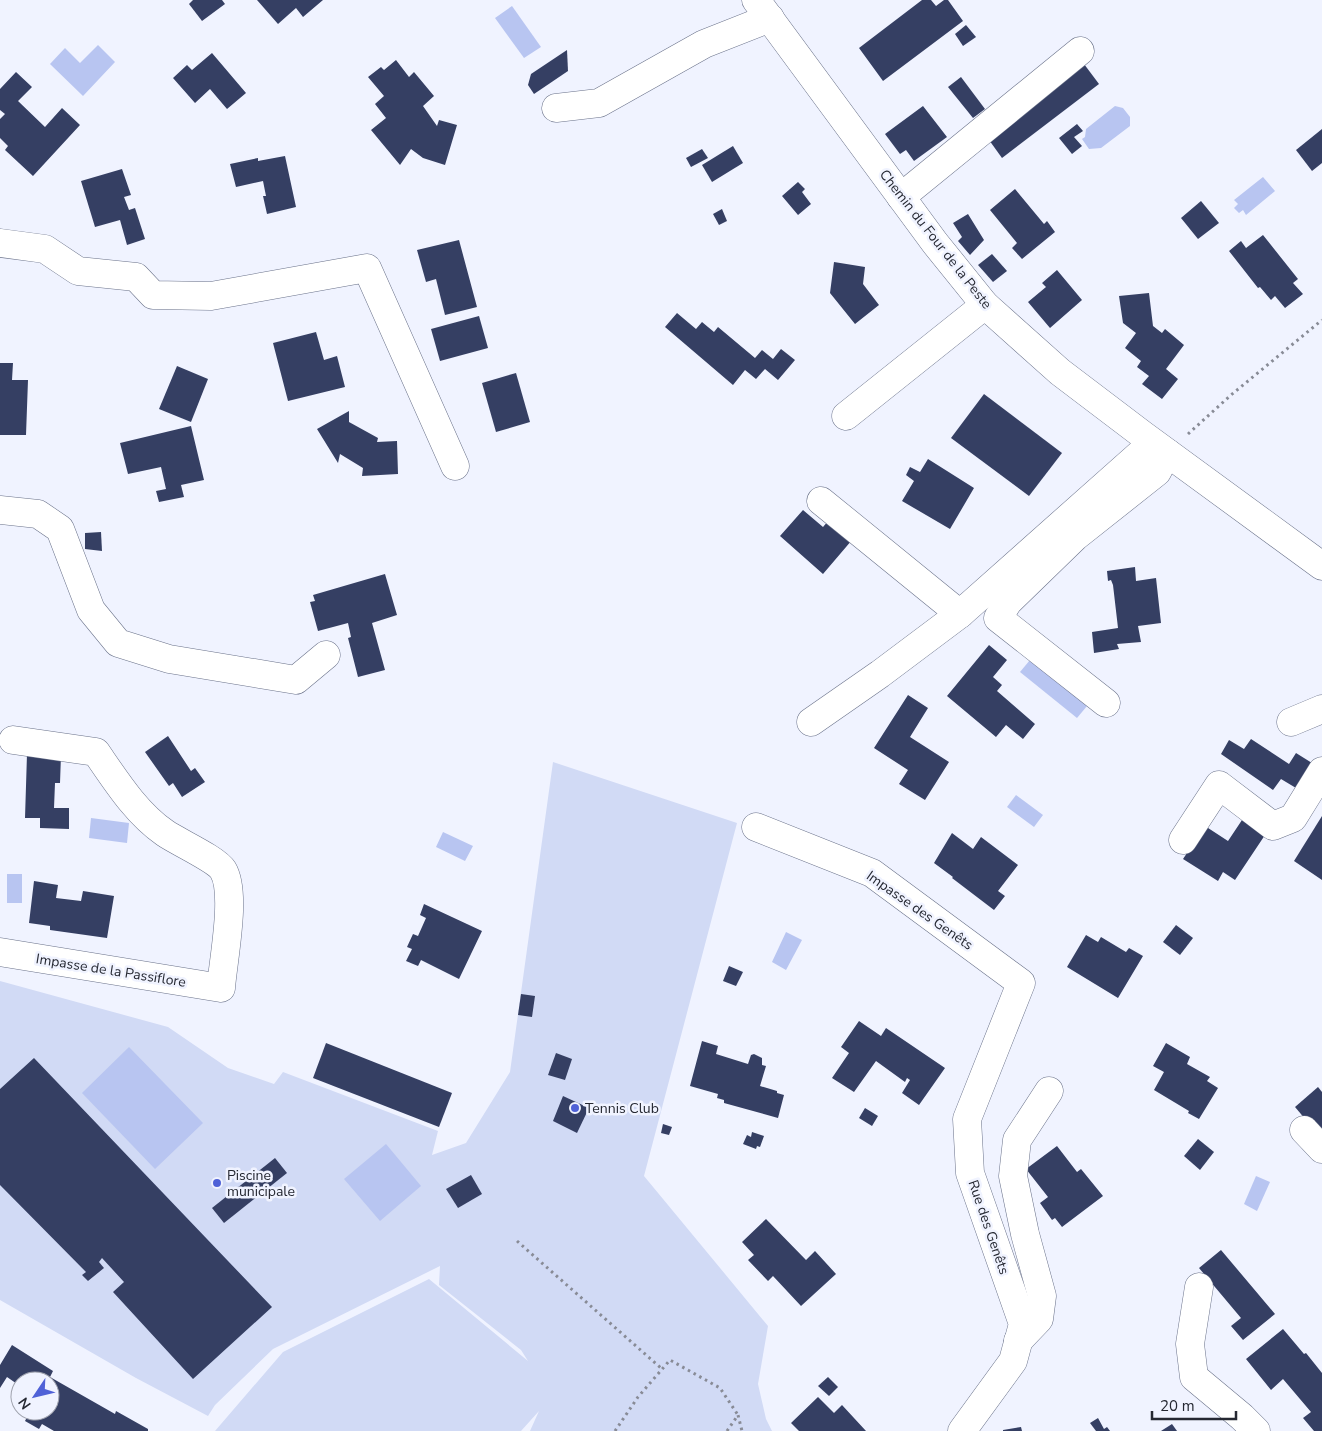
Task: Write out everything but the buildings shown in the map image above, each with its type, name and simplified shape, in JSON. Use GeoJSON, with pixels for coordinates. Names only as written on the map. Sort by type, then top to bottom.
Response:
{"type":"FeatureCollection","features":[{"type":"Feature","properties":{"kind":"street"},"geometry":{"type":"LineString","coordinates":[[556,108],[599,103],[763,9]]}},
{"type":"Feature","properties":{"kind":"street","name":"Chemin du Four de la Peste"},"geometry":{"type":"LineString","coordinates":[[763,9],[901,197],[985,304],[1060,372],[1322,566]]}},
{"type":"Feature","properties":{"kind":"street"},"geometry":{"type":"LineString","coordinates":[[901,197],[1080,51]]}},
{"type":"Feature","properties":{"kind":"street"},"geometry":{"type":"LineString","coordinates":[[0,244],[46,249],[78,271],[136,277],[153,295],[211,296],[367,268],[455,466]]}},
{"type":"Feature","properties":{"kind":"street"},"geometry":{"type":"LineString","coordinates":[[846,416],[985,304]]}},
{"type":"Feature","properties":{"kind":"street"},"geometry":{"type":"LineString","coordinates":[[811,722],[880,674],[960,614],[1140,454],[1167,453],[1157,472],[1075,537],[1008,602],[998,618],[1106,704]]}},
{"type":"Feature","properties":{"kind":"street"},"geometry":{"type":"LineString","coordinates":[[821,501],[960,614]]}},
{"type":"Feature","properties":{"kind":"street"},"geometry":{"type":"LineString","coordinates":[[0,510],[38,514],[60,529],[91,610],[118,643],[169,659],[296,680],[326,656]]}},
{"type":"Feature","properties":{"kind":"street"},"geometry":{"type":"LineString","coordinates":[[1291,722],[1322,709]]}},
{"type":"Feature","properties":{"kind":"street","name":"Impasse de la Passiflore"},"geometry":{"type":"LineString","coordinates":[[0,952],[221,988],[230,906],[228,886],[223,870],[211,860],[165,833],[141,812],[96,752],[13,740]]}},
{"type":"Feature","properties":{"kind":"street"},"geometry":{"type":"LineString","coordinates":[[1183,840],[1219,785],[1273,826],[1292,818],[1322,771]]}},
{"type":"Feature","properties":{"kind":"street","name":"Impasse des Genêts"},"geometry":{"type":"LineString","coordinates":[[756,827],[872,873],[1022,983]]}},
{"type":"Feature","properties":{"kind":"street","name":"Rue des Genêts"},"geometry":{"type":"LineString","coordinates":[[962,1431],[1013,1361],[1023,1324],[970,1173],[967,1119],[1022,983]]}},
{"type":"Feature","properties":{"kind":"street"},"geometry":{"type":"LineString","coordinates":[[1018,1341],[1038,1319],[1042,1296],[1025,1234],[1013,1176],[1017,1140],[1049,1091]]}},
{"type":"Feature","properties":{"kind":"street"},"geometry":{"type":"LineString","coordinates":[[1199,1287],[1190,1344],[1194,1377],[1256,1431]]}},
{"type":"Feature","properties":{"kind":"path"},"geometry":{"type":"LineString","coordinates":[[1167,453],[1231,395],[1322,320]]}},
{"type":"Feature","properties":{"kind":"path"},"geometry":{"type":"LineString","coordinates":[[517,1241],[662,1369]]}},
{"type":"Feature","properties":{"kind":"path"},"geometry":{"type":"LineString","coordinates":[[615,1431],[638,1397],[670,1360],[720,1388],[738,1415],[742,1431]]}},
{"type":"Feature","properties":{"kind":"path"},"geometry":{"type":"LineString","coordinates":[[727,1431],[738,1415]]}},
{"type":"Feature","properties":{"kind":"shaded area"},"geometry":{"type":"Polygon","coordinates":[[[512,6],[541,47],[524,58],[495,18],[512,6]]]}},
{"type":"Feature","properties":{"kind":"shaded area"},"geometry":{"type":"Polygon","coordinates":[[[98,45],[115,62],[83,96],[50,64],[65,48],[80,63],[98,45]]]}},
{"type":"Feature","properties":{"kind":"shaded area"},"geometry":{"type":"Polygon","coordinates":[[[1115,106],[1123,108],[1130,117],[1130,126],[1101,148],[1089,149],[1082,139],[1085,137],[1086,129],[1115,106]]]}},
{"type":"Feature","properties":{"kind":"shaded area"},"geometry":{"type":"Polygon","coordinates":[[[1263,177],[1275,191],[1246,215],[1243,210],[1239,213],[1234,208],[1238,204],[1234,200],[1263,177]]]}},
{"type":"Feature","properties":{"kind":"shaded area"},"geometry":{"type":"Polygon","coordinates":[[[1030,660],[1087,706],[1077,718],[1020,672],[1030,660]]]}},
{"type":"Feature","properties":{"kind":"shaded area"},"geometry":{"type":"Polygon","coordinates":[[[553,762],[737,823],[644,1176],[768,1326],[758,1384],[766,1419],[772,1431],[530,1431],[539,1411],[521,1431],[215,1431],[283,1352],[429,1279],[528,1361],[521,1350],[439,1285],[440,1266],[273,1349],[215,1405],[208,1416],[136,1378],[0,1300],[0,981],[168,1027],[228,1068],[274,1084],[283,1072],[438,1131],[432,1155],[466,1143],[510,1072],[553,762]]]}},
{"type":"Feature","properties":{"kind":"shaded area"},"geometry":{"type":"Polygon","coordinates":[[[1016,795],[1043,815],[1034,827],[1007,807],[1016,795]]]}},
{"type":"Feature","properties":{"kind":"shaded area"},"geometry":{"type":"Polygon","coordinates":[[[91,818],[129,823],[127,843],[89,838],[91,818]]]}},
{"type":"Feature","properties":{"kind":"shaded area"},"geometry":{"type":"Polygon","coordinates":[[[443,832],[473,846],[465,861],[436,847],[443,832]]]}},
{"type":"Feature","properties":{"kind":"shaded area"},"geometry":{"type":"Polygon","coordinates":[[[7,874],[22,874],[22,903],[7,903],[7,874]]]}},
{"type":"Feature","properties":{"kind":"shaded area"},"geometry":{"type":"Polygon","coordinates":[[[786,932],[802,940],[786,970],[772,962],[786,932]]]}},
{"type":"Feature","properties":{"kind":"shaded area"},"geometry":{"type":"Polygon","coordinates":[[[129,1047],[203,1123],[155,1169],[82,1093],[129,1047]]]}},
{"type":"Feature","properties":{"kind":"shaded area"},"geometry":{"type":"Polygon","coordinates":[[[386,1144],[421,1186],[380,1221],[344,1179],[386,1144]]]}},
{"type":"Feature","properties":{"kind":"shaded area"},"geometry":{"type":"Polygon","coordinates":[[[1256,1176],[1270,1182],[1257,1211],[1244,1204],[1256,1176]]]}},
{"type":"Feature","properties":{"kind":"place","name":"Tennis Club"},"geometry":{"type":"Point","coordinates":[575,1108]}},
{"type":"Feature","properties":{"kind":"place","name":"Piscine municipale"},"geometry":{"type":"Point","coordinates":[217,1183]}}]}
